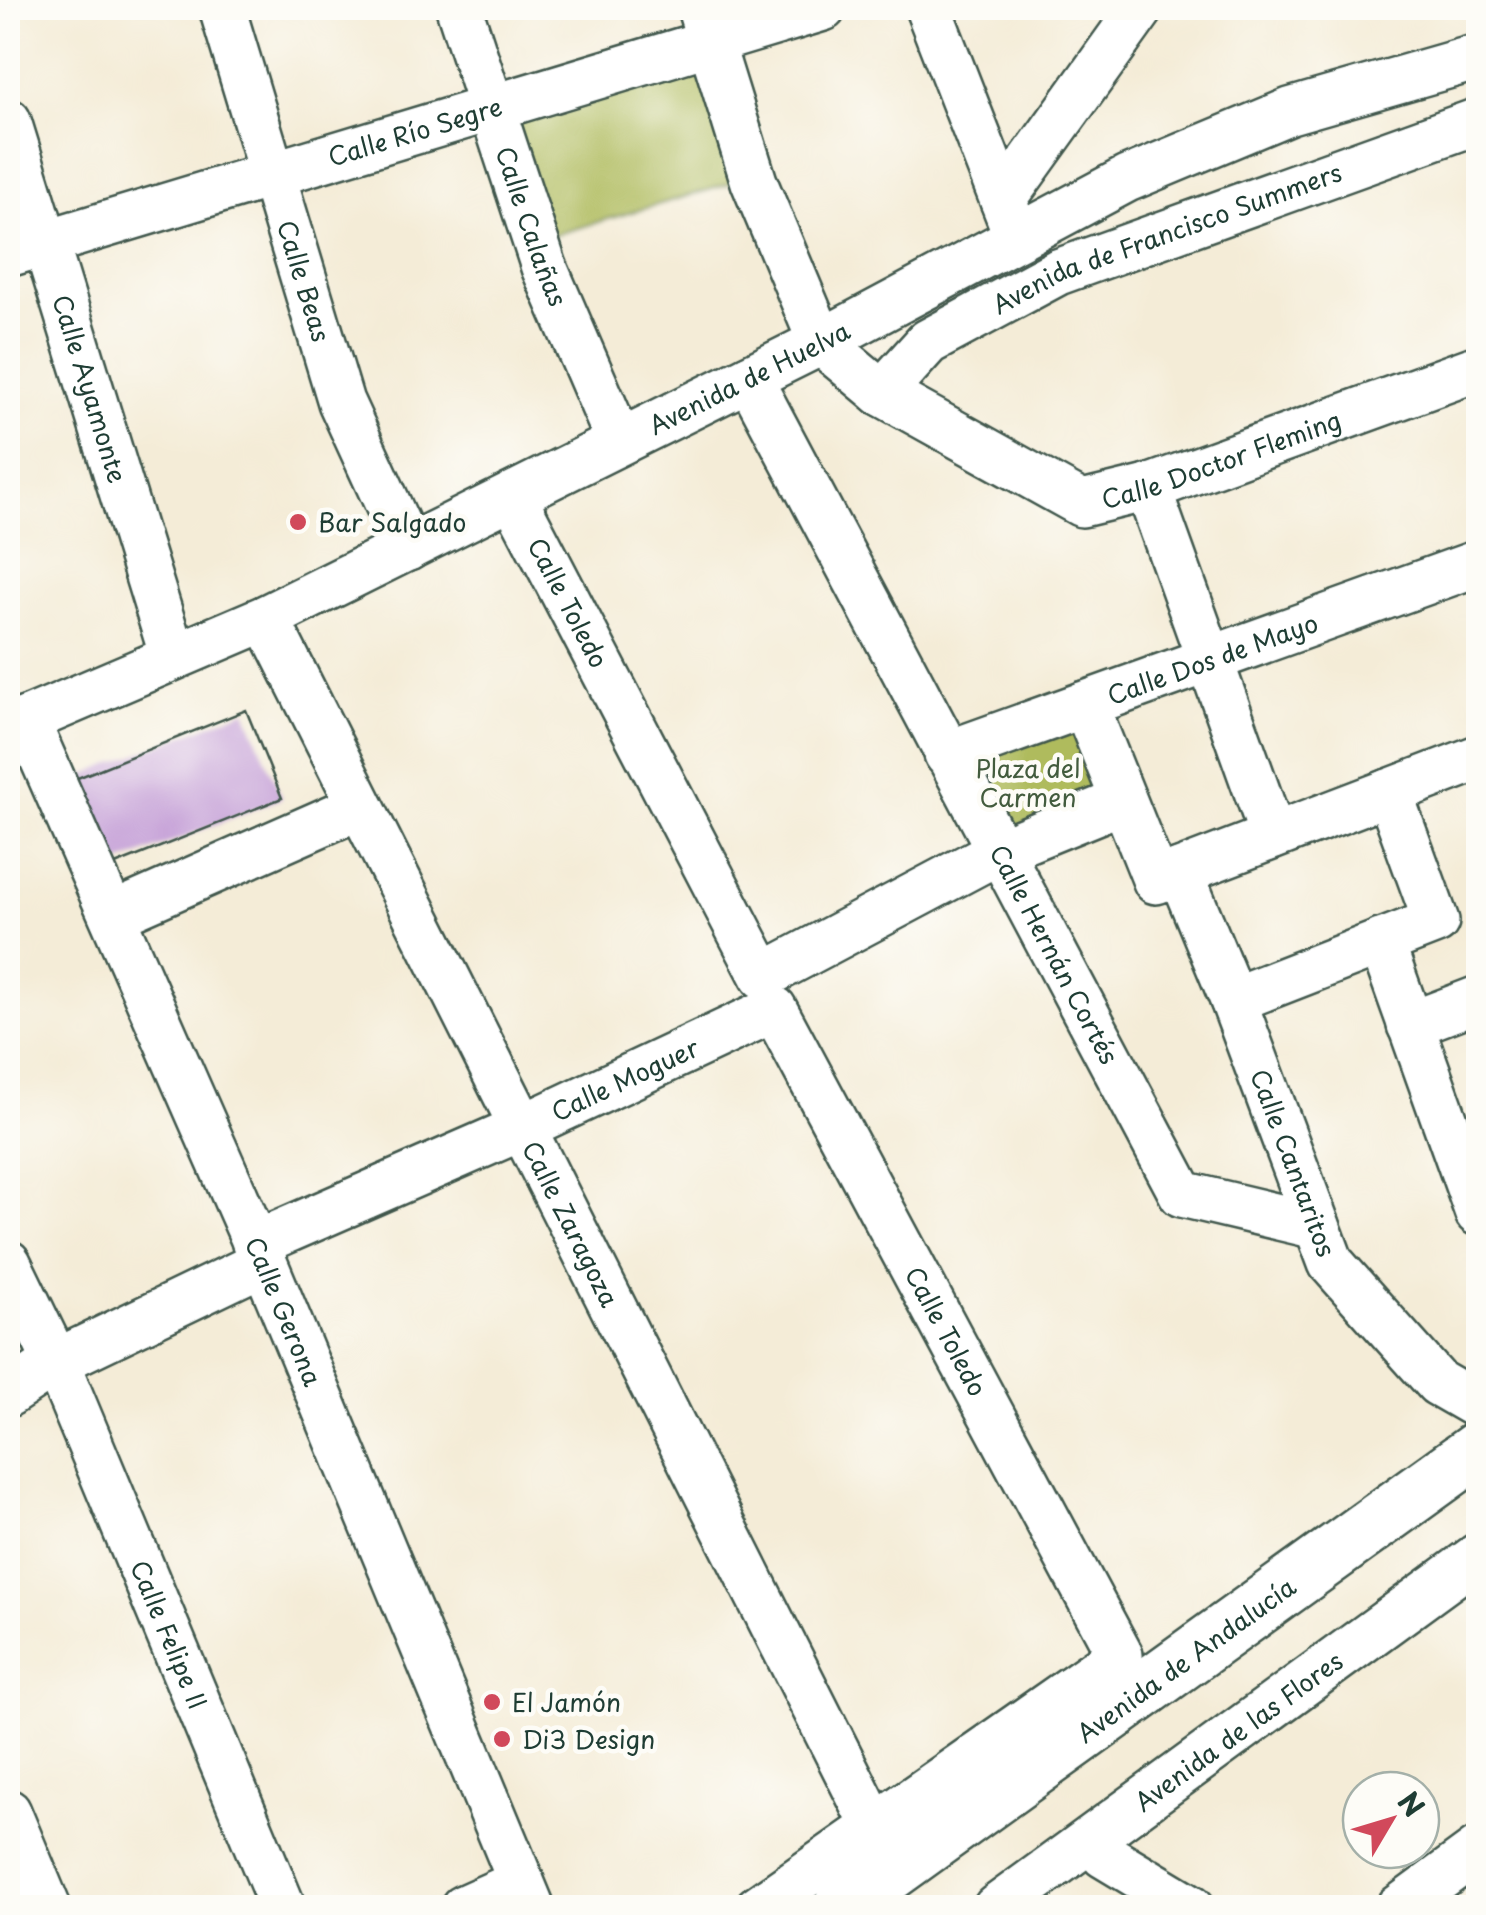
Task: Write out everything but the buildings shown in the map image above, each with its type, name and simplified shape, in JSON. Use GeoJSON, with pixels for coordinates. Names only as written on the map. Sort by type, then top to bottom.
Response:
{"type":"FeatureCollection","features":[{"type":"Feature","properties":{"kind":"highway","name":"Avenida de Andalucía"},"geometry":{"type":"LineString","coordinates":[[841,1908],[885,1848],[1478,1450]]}},
{"type":"Feature","properties":{"kind":"street","name":"Calle Beas"},"geometry":{"type":"LineString","coordinates":[[222,8],[269,175],[341,402],[408,548]]}},
{"type":"Feature","properties":{"kind":"street","name":"Calle Calañas"},"geometry":{"type":"LineString","coordinates":[[459,8],[544,267],[619,441]]}},
{"type":"Feature","properties":{"kind":"street","name":"Calle Río Segre"},"geometry":{"type":"LineString","coordinates":[[26,248],[490,108],[706,25],[824,8]]}},
{"type":"Feature","properties":{"kind":"street"},"geometry":{"type":"LineString","coordinates":[[928,8],[1010,217]]}},
{"type":"Feature","properties":{"kind":"street"},"geometry":{"type":"LineString","coordinates":[[1010,217],[1141,8]]}},
{"type":"Feature","properties":{"kind":"street"},"geometry":{"type":"LineString","coordinates":[[706,25],[754,182],[821,342]]}},
{"type":"Feature","properties":{"kind":"street","name":"Avenida de Huelva"},"geometry":{"type":"LineString","coordinates":[[17,724],[266,618],[821,342],[1010,217],[1127,179],[1290,110],[1478,56]]}},
{"type":"Feature","properties":{"kind":"street","name":"Calle Ayamonte"},"geometry":{"type":"LineString","coordinates":[[8,121],[26,248],[172,658]]}},
{"type":"Feature","properties":{"kind":"street","name":"Avenida de Francisco Summers"},"geometry":{"type":"LineString","coordinates":[[882,394],[928,342],[1058,272],[1478,121]]}},
{"type":"Feature","properties":{"kind":"street","name":"Calle Doctor Fleming"},"geometry":{"type":"LineString","coordinates":[[821,342],[882,394],[1082,504],[1148,488],[1478,368]]}},
{"type":"Feature","properties":{"kind":"street","name":"Calle Hernán Cortés"},"geometry":{"type":"LineString","coordinates":[[749,378],[1182,1194],[1318,1226]]}},
{"type":"Feature","properties":{"kind":"street"},"geometry":{"type":"LineString","coordinates":[[1148,488],[1273,836]]}},
{"type":"Feature","properties":{"kind":"street","name":"Calle Toledo"},"geometry":{"type":"LineString","coordinates":[[513,496],[769,992],[1120,1654]]}},
{"type":"Feature","properties":{"kind":"street","name":"Calle Dos de Mayo"},"geometry":{"type":"LineString","coordinates":[[947,754],[1478,563]]}},
{"type":"Feature","properties":{"kind":"street","name":"Calle Zaragoza"},"geometry":{"type":"LineString","coordinates":[[266,618],[885,1848]]}},
{"type":"Feature","properties":{"kind":"street"},"geometry":{"type":"LineString","coordinates":[[1085,704],[1122,801],[1168,877],[1478,758]]}},
{"type":"Feature","properties":{"kind":"street","name":"Calle Gerona"},"geometry":{"type":"LineString","coordinates":[[17,724],[113,916],[260,1253],[526,1895]]}},
{"type":"Feature","properties":{"kind":"street"},"geometry":{"type":"LineString","coordinates":[[1233,1000],[1436,922],[1389,792]]}},
{"type":"Feature","properties":{"kind":"street"},"geometry":{"type":"LineString","coordinates":[[999,851],[1122,801]]}},
{"type":"Feature","properties":{"kind":"street"},"geometry":{"type":"LineString","coordinates":[[113,916],[358,807]]}},
{"type":"Feature","properties":{"kind":"street","name":"Calle Moguer"},"geometry":{"type":"LineString","coordinates":[[8,1394],[56,1362],[260,1253],[521,1128],[769,992],[999,851]]}},
{"type":"Feature","properties":{"kind":"street","name":"Calle Cantaritos"},"geometry":{"type":"LineString","coordinates":[[1168,877],[1233,1000],[1331,1264],[1438,1383],[1473,1396]]}},
{"type":"Feature","properties":{"kind":"street"},"geometry":{"type":"LineString","coordinates":[[1380,942],[1478,1213]]}},
{"type":"Feature","properties":{"kind":"street"},"geometry":{"type":"LineString","coordinates":[[1410,1025],[1478,999]]}},
{"type":"Feature","properties":{"kind":"street","name":"Calle Felipe II"},"geometry":{"type":"LineString","coordinates":[[8,1263],[56,1362],[283,1908]]}},
{"type":"Feature","properties":{"kind":"street","name":"Avenida de las Flores"},"geometry":{"type":"LineString","coordinates":[[996,1908],[1478,1556]]}},
{"type":"Feature","properties":{"kind":"street","name":"Avenida de Andalucía"},"geometry":{"type":"LineString","coordinates":[[758,1908],[885,1848],[1120,1654]]}},
{"type":"Feature","properties":{"kind":"street"},"geometry":{"type":"LineString","coordinates":[[8,1812],[48,1908]]}},
{"type":"Feature","properties":{"kind":"street"},"geometry":{"type":"LineString","coordinates":[[1092,1839],[1104,1855],[1192,1908]]}},
{"type":"Feature","properties":{"kind":"street"},"geometry":{"type":"LineString","coordinates":[[1399,1908],[1478,1850]]}},
{"type":"Feature","properties":{"kind":"street"},"geometry":{"type":"LineString","coordinates":[[463,1908],[526,1895]]}},
{"type":"Feature","properties":{"kind":"green space"},"geometry":{"type":"Polygon","coordinates":[[[702,63],[736,182],[550,236],[513,121],[702,63]]]}},
{"type":"Feature","properties":{"kind":"green space","name":"Plaza del Carmen"},"geometry":{"type":"Polygon","coordinates":[[[1073,724],[1103,794],[1004,833],[967,762],[1073,724]]]}},
{"type":"Feature","properties":{"kind":"place","name":"Bar Salgado"},"geometry":{"type":"Point","coordinates":[298,522]}},
{"type":"Feature","properties":{"kind":"place","name":"El Jamón"},"geometry":{"type":"Point","coordinates":[492,1702]}},
{"type":"Feature","properties":{"kind":"place","name":"Di3 Design"},"geometry":{"type":"Point","coordinates":[502,1739]}}]}
